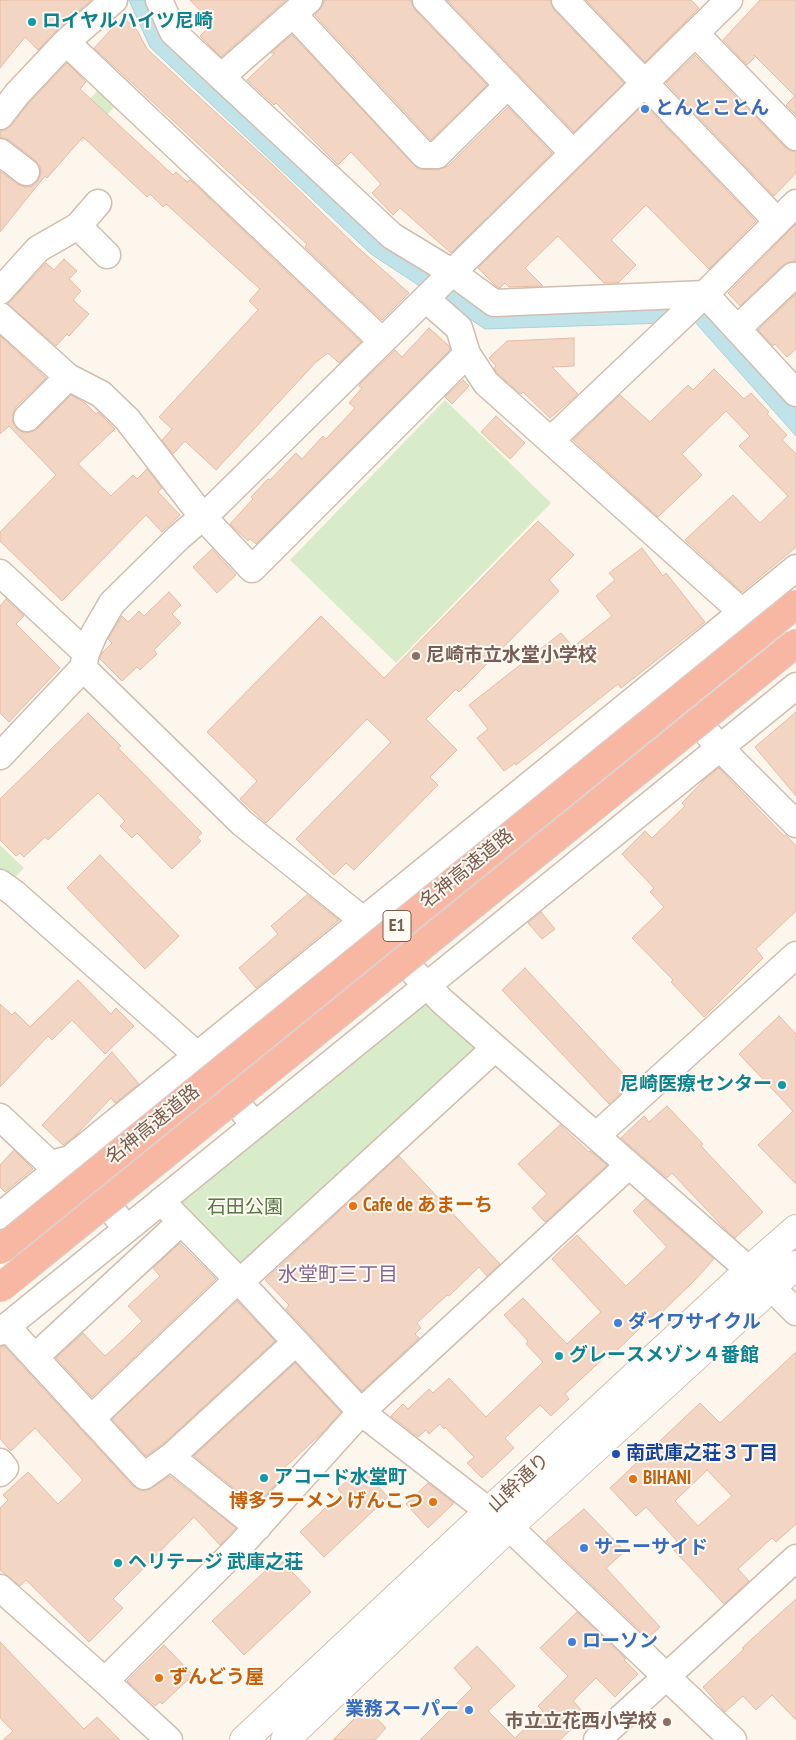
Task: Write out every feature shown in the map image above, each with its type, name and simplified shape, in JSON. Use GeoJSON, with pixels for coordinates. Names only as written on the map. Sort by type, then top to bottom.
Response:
{"type":"FeatureCollection","features":[{"type":"Feature","properties":{"kind":"highway","name":"名神高速道路"},"geometry":{"type":"LineString","coordinates":[[0,1250],[796,604]]}},
{"type":"Feature","properties":{"kind":"highway","name":"名神高速道路"},"geometry":{"type":"LineString","coordinates":[[0,1288],[796,643]]}},
{"type":"Feature","properties":{"kind":"street"},"geometry":{"type":"LineString","coordinates":[[0,116],[17,94],[66,42],[114,0]]}},
{"type":"Feature","properties":{"kind":"street"},"geometry":{"type":"LineString","coordinates":[[159,0],[173,32],[392,236],[439,287],[459,328],[466,354],[486,383],[742,612]]}},
{"type":"Feature","properties":{"kind":"street"},"geometry":{"type":"LineString","coordinates":[[426,0],[573,153]]}},
{"type":"Feature","properties":{"kind":"street"},"geometry":{"type":"LineString","coordinates":[[565,0],[777,220]]}},
{"type":"Feature","properties":{"kind":"street"},"geometry":{"type":"LineString","coordinates":[[5,741],[85,660],[94,634],[112,603],[439,287],[695,33],[718,4]]}},
{"type":"Feature","properties":{"kind":"street"},"geometry":{"type":"LineString","coordinates":[[221,77],[301,7],[424,155],[437,155],[508,85]]}},
{"type":"Feature","properties":{"kind":"street"},"geometry":{"type":"LineString","coordinates":[[695,33],[796,137]]}},
{"type":"Feature","properties":{"kind":"street"},"geometry":{"type":"LineString","coordinates":[[66,42],[382,341]]}},
{"type":"Feature","properties":{"kind":"street"},"geometry":{"type":"LineString","coordinates":[[0,152],[26,172]]}},
{"type":"Feature","properties":{"kind":"street"},"geometry":{"type":"LineString","coordinates":[[551,440],[699,299],[796,202]]}},
{"type":"Feature","properties":{"kind":"street"},"geometry":{"type":"LineString","coordinates":[[0,291],[38,249],[78,226],[98,203]]}},
{"type":"Feature","properties":{"kind":"street"},"geometry":{"type":"LineString","coordinates":[[78,226],[107,255]]}},
{"type":"Feature","properties":{"kind":"street"},"geometry":{"type":"LineString","coordinates":[[737,329],[793,276]]}},
{"type":"Feature","properties":{"kind":"street"},"geometry":{"type":"LineString","coordinates":[[439,287],[494,303],[699,299],[737,329],[791,377]]}},
{"type":"Feature","properties":{"kind":"street"},"geometry":{"type":"LineString","coordinates":[[5,331],[68,377],[102,394],[127,419],[202,517],[252,569],[466,354]]}},
{"type":"Feature","properties":{"kind":"street"},"geometry":{"type":"LineString","coordinates":[[27,418],[68,377]]}},
{"type":"Feature","properties":{"kind":"street"},"geometry":{"type":"LineString","coordinates":[[0,1216],[796,568]]}},
{"type":"Feature","properties":{"kind":"street"},"geometry":{"type":"LineString","coordinates":[[0,573],[242,823],[364,921],[443,1002],[749,1270]]}},
{"type":"Feature","properties":{"kind":"street"},"geometry":{"type":"LineString","coordinates":[[660,678],[719,747],[796,824]]}},
{"type":"Feature","properties":{"kind":"street"},"geometry":{"type":"LineString","coordinates":[[296,1342],[171,1457],[144,1476],[35,1358],[3,1330],[796,686]]}},
{"type":"Feature","properties":{"kind":"street"},"geometry":{"type":"LineString","coordinates":[[0,883],[14,893],[198,1056],[255,1125]]}},
{"type":"Feature","properties":{"kind":"street"},"geometry":{"type":"LineString","coordinates":[[596,1136],[796,955]]}},
{"type":"Feature","properties":{"kind":"street"},"geometry":{"type":"LineString","coordinates":[[91,1419],[232,1285],[240,1282],[495,1048]]}},
{"type":"Feature","properties":{"kind":"street"},"geometry":{"type":"LineString","coordinates":[[0,1117],[50,1164],[70,1159]]}},
{"type":"Feature","properties":{"kind":"street"},"geometry":{"type":"LineString","coordinates":[[70,1159],[127,1229]]}},
{"type":"Feature","properties":{"kind":"street"},"geometry":{"type":"LineString","coordinates":[[105,1681],[258,1527],[360,1412],[629,1165]]}},
{"type":"Feature","properties":{"kind":"street"},"geometry":{"type":"LineString","coordinates":[[161,1201],[240,1282],[360,1412],[499,1519],[734,1740]]}},
{"type":"Feature","properties":{"kind":"street"},"geometry":{"type":"LineString","coordinates":[[35,1358],[182,1222]]}},
{"type":"Feature","properties":{"kind":"street","name":"山幹通り"},"geometry":{"type":"LineString","coordinates":[[285,1740],[499,1519],[749,1270],[796,1229]]}},
{"type":"Feature","properties":{"kind":"street","name":"山幹通り"},"geometry":{"type":"LineString","coordinates":[[244,1740],[796,1265]]}},
{"type":"Feature","properties":{"kind":"street"},"geometry":{"type":"LineString","coordinates":[[771,1287],[796,1312]]}},
{"type":"Feature","properties":{"kind":"street"},"geometry":{"type":"LineString","coordinates":[[171,1457],[258,1527]]}},
{"type":"Feature","properties":{"kind":"street"},"geometry":{"type":"LineString","coordinates":[[0,1462],[5,1468],[0,1473]]}},
{"type":"Feature","properties":{"kind":"street"},"geometry":{"type":"LineString","coordinates":[[597,1740],[796,1558]]}},
{"type":"Feature","properties":{"kind":"street"},"geometry":{"type":"LineString","coordinates":[[0,1588],[169,1740]]}},
{"type":"Feature","properties":{"kind":"green space"},"geometry":{"type":"Polygon","coordinates":[[[99,89],[116,105],[82,142],[65,126],[99,89]]]}},
{"type":"Feature","properties":{"kind":"green space"},"geometry":{"type":"Polygon","coordinates":[[[445,400],[551,503],[396,663],[290,560],[445,400]]]}},
{"type":"Feature","properties":{"kind":"green space"},"geometry":{"type":"Polygon","coordinates":[[[0,845],[24,868],[11,881],[0,873],[0,845]]]}},
{"type":"Feature","properties":{"kind":"green space","name":"石田公園"},"geometry":{"type":"Polygon","coordinates":[[[424,1001],[479,1042],[476,1055],[237,1267],[181,1211],[182,1200],[424,1001]]]}},
{"type":"Feature","properties":{"kind":"water"},"geometry":{"type":"Polygon","coordinates":[[[129,0],[147,0],[489,312],[705,307],[796,407],[796,436],[695,322],[485,329],[371,254],[150,47],[129,0]]]}},
{"type":"Feature","properties":{"kind":"building"},"geometry":{"type":"Polygon","coordinates":[[[0,0],[91,0],[38,50],[25,37],[0,68],[0,0]]]}},
{"type":"Feature","properties":{"kind":"building"},"geometry":{"type":"Polygon","coordinates":[[[190,0],[286,0],[221,57],[200,36],[213,24],[190,0]]]}},
{"type":"Feature","properties":{"kind":"building"},"geometry":{"type":"Polygon","coordinates":[[[324,0],[411,0],[415,10],[487,85],[431,140],[315,15],[323,5],[324,0]]]}},
{"type":"Feature","properties":{"kind":"building"},"geometry":{"type":"Polygon","coordinates":[[[447,0],[550,0],[554,10],[624,83],[574,132],[447,0]]]}},
{"type":"Feature","properties":{"kind":"building"},"geometry":{"type":"Polygon","coordinates":[[[586,0],[691,0],[699,8],[645,62],[586,0]]]}},
{"type":"Feature","properties":{"kind":"building"},"geometry":{"type":"Polygon","coordinates":[[[760,0],[796,0],[796,115],[786,105],[795,96],[754,55],[754,58],[747,65],[723,40],[760,0]]]}},
{"type":"Feature","properties":{"kind":"building"},"geometry":{"type":"Polygon","coordinates":[[[123,17],[137,30],[147,49],[274,166],[356,246],[409,293],[382,320],[305,247],[307,244],[94,48],[123,17]]]}},
{"type":"Feature","properties":{"kind":"building"},"geometry":{"type":"Polygon","coordinates":[[[292,35],[418,169],[437,170],[448,166],[508,107],[552,153],[451,253],[400,208],[393,215],[372,193],[381,184],[351,152],[338,165],[276,103],[274,105],[247,80],[275,53],[271,53],[292,35]]]}},
{"type":"Feature","properties":{"kind":"building"},"geometry":{"type":"Polygon","coordinates":[[[695,55],[785,147],[796,152],[796,173],[774,196],[666,83],[695,55]]]}},
{"type":"Feature","properties":{"kind":"building"},"geometry":{"type":"Polygon","coordinates":[[[67,63],[86,82],[80,89],[173,175],[176,172],[187,182],[190,180],[361,342],[339,363],[328,353],[316,362],[216,470],[185,441],[173,454],[162,440],[172,429],[159,417],[258,310],[249,301],[260,289],[166,204],[163,207],[150,194],[147,197],[83,137],[47,178],[45,176],[0,232],[0,171],[17,184],[25,187],[32,186],[38,181],[41,173],[40,166],[35,160],[9,140],[0,137],[0,131],[6,130],[12,125],[28,104],[67,63]]]}},
{"type":"Feature","properties":{"kind":"building"},"geometry":{"type":"Polygon","coordinates":[[[644,104],[756,221],[709,269],[646,205],[611,240],[636,265],[618,283],[604,283],[558,236],[525,268],[543,286],[509,287],[505,283],[500,288],[496,286],[478,268],[644,104]]]}},
{"type":"Feature","properties":{"kind":"building"},"geometry":{"type":"Polygon","coordinates":[[[796,224],[796,262],[789,262],[783,265],[740,306],[728,293],[796,224]]]}},
{"type":"Feature","properties":{"kind":"building"},"geometry":{"type":"Polygon","coordinates":[[[64,259],[77,271],[69,279],[81,291],[73,300],[89,314],[69,336],[67,334],[56,346],[8,304],[46,263],[54,270],[64,259]]]}},
{"type":"Feature","properties":{"kind":"building"},"geometry":{"type":"Polygon","coordinates":[[[796,294],[796,349],[787,357],[758,330],[796,294]]]}},
{"type":"Feature","properties":{"kind":"building"},"geometry":{"type":"Polygon","coordinates":[[[429,328],[449,346],[450,350],[256,544],[250,539],[248,541],[230,524],[253,499],[251,497],[296,453],[302,459],[323,436],[326,439],[355,408],[349,403],[362,388],[359,386],[361,383],[395,350],[402,357],[429,328]]]}},
{"type":"Feature","properties":{"kind":"building"},"geometry":{"type":"Polygon","coordinates":[[[0,336],[46,378],[16,407],[13,414],[13,422],[17,429],[24,433],[37,429],[71,395],[85,403],[96,414],[98,412],[115,429],[78,464],[111,496],[133,475],[137,479],[147,469],[162,488],[158,492],[180,515],[162,532],[146,515],[62,601],[0,541],[0,532],[56,475],[9,426],[0,434],[0,336]]]}},
{"type":"Feature","properties":{"kind":"building"},"geometry":{"type":"Polygon","coordinates":[[[574,338],[574,366],[552,367],[578,394],[550,418],[523,392],[521,394],[497,373],[494,368],[496,366],[489,358],[507,341],[574,338]]]}},
{"type":"Feature","properties":{"kind":"building"},"geometry":{"type":"Polygon","coordinates":[[[714,369],[744,399],[751,393],[769,412],[767,414],[787,435],[782,440],[796,454],[796,547],[742,592],[685,540],[733,495],[760,523],[788,496],[739,446],[750,436],[726,411],[682,454],[702,475],[658,517],[573,440],[620,395],[650,422],[688,385],[693,390],[714,369]]]}},
{"type":"Feature","properties":{"kind":"building"},"geometry":{"type":"Polygon","coordinates":[[[463,380],[469,386],[452,404],[445,397],[463,380]]]}},
{"type":"Feature","properties":{"kind":"building"},"geometry":{"type":"Polygon","coordinates":[[[496,416],[525,443],[510,459],[481,432],[496,416]]]}},
{"type":"Feature","properties":{"kind":"building"},"geometry":{"type":"Polygon","coordinates":[[[538,521],[574,555],[549,580],[559,591],[459,692],[456,689],[426,719],[457,750],[430,777],[438,785],[354,870],[346,863],[334,875],[296,839],[391,742],[367,719],[266,823],[240,799],[257,781],[207,732],[321,616],[384,678],[538,521]]]}},
{"type":"Feature","properties":{"kind":"building"},"geometry":{"type":"Polygon","coordinates":[[[642,548],[663,576],[666,573],[705,622],[621,688],[618,684],[516,765],[515,763],[504,771],[477,738],[488,729],[469,705],[561,633],[573,647],[612,616],[596,596],[615,580],[609,573],[642,548]]]}},
{"type":"Feature","properties":{"kind":"building"},"geometry":{"type":"Polygon","coordinates":[[[212,549],[236,575],[217,593],[193,567],[212,549]]]}},
{"type":"Feature","properties":{"kind":"building"},"geometry":{"type":"Polygon","coordinates":[[[169,592],[181,605],[172,614],[181,623],[154,650],[157,654],[140,670],[137,667],[122,681],[100,659],[102,653],[112,643],[108,639],[122,616],[128,622],[139,611],[144,616],[169,592]]]}},
{"type":"Feature","properties":{"kind":"building"},"geometry":{"type":"Polygon","coordinates":[[[6,599],[24,616],[16,624],[60,668],[9,722],[0,713],[0,606],[6,599]]]}},
{"type":"Feature","properties":{"kind":"building"},"geometry":{"type":"Polygon","coordinates":[[[796,712],[796,796],[755,747],[796,712]]]}},
{"type":"Feature","properties":{"kind":"building"},"geometry":{"type":"Polygon","coordinates":[[[88,713],[121,746],[118,748],[202,833],[197,837],[201,841],[172,869],[137,833],[132,838],[120,826],[125,821],[98,793],[48,840],[45,837],[24,857],[20,853],[16,856],[0,840],[0,799],[88,713]]]}},
{"type":"Feature","properties":{"kind":"building"},"geometry":{"type":"Polygon","coordinates":[[[719,768],[784,836],[786,835],[796,846],[796,911],[756,949],[763,958],[704,1017],[671,982],[673,980],[632,938],[664,907],[650,892],[654,888],[622,854],[645,831],[652,838],[685,806],[682,803],[706,778],[719,768]]]}},
{"type":"Feature","properties":{"kind":"building"},"geometry":{"type":"Polygon","coordinates":[[[100,855],[179,936],[145,969],[67,888],[100,855]]]}},
{"type":"Feature","properties":{"kind":"building"},"geometry":{"type":"Polygon","coordinates":[[[307,895],[339,920],[256,988],[239,968],[278,934],[271,926],[307,895]]]}},
{"type":"Feature","properties":{"kind":"building"},"geometry":{"type":"Polygon","coordinates":[[[541,912],[555,929],[542,939],[528,923],[541,912]]]}},
{"type":"Feature","properties":{"kind":"building"},"geometry":{"type":"Polygon","coordinates":[[[525,968],[632,1083],[609,1104],[502,990],[525,968]]]}},
{"type":"Feature","properties":{"kind":"building"},"geometry":{"type":"Polygon","coordinates":[[[78,980],[111,1014],[116,1008],[134,1026],[105,1054],[72,1020],[52,1040],[48,1036],[0,1087],[0,1004],[12,1015],[15,1012],[30,1027],[78,980]]]}},
{"type":"Feature","properties":{"kind":"building","name":"尼崎医療センター"},"geometry":{"type":"Polygon","coordinates":[[[779,1016],[796,1034],[796,1184],[758,1145],[793,1111],[739,1054],[779,1016]]]}},
{"type":"Feature","properties":{"kind":"building"},"geometry":{"type":"Polygon","coordinates":[[[112,1052],[139,1084],[115,1103],[111,1098],[76,1135],[63,1145],[42,1125],[112,1052]]]}},
{"type":"Feature","properties":{"kind":"building"},"geometry":{"type":"Polygon","coordinates":[[[667,1106],[703,1144],[701,1146],[763,1212],[735,1238],[672,1173],[667,1178],[621,1138],[644,1116],[649,1122],[667,1106]]]}},
{"type":"Feature","properties":{"kind":"building"},"geometry":{"type":"Polygon","coordinates":[[[560,1125],[589,1152],[607,1165],[545,1222],[532,1208],[547,1194],[518,1164],[560,1125]]]}},
{"type":"Feature","properties":{"kind":"building"},"geometry":{"type":"Polygon","coordinates":[[[14,1150],[33,1169],[5,1192],[0,1187],[0,1165],[14,1150]]]}},
{"type":"Feature","properties":{"kind":"building"},"geometry":{"type":"Polygon","coordinates":[[[399,1156],[500,1264],[487,1276],[479,1267],[449,1296],[447,1295],[417,1323],[421,1328],[415,1334],[419,1338],[362,1391],[286,1309],[289,1305],[265,1280],[399,1156]]]}},
{"type":"Feature","properties":{"kind":"building"},"geometry":{"type":"Polygon","coordinates":[[[645,1199],[714,1259],[662,1312],[660,1309],[609,1358],[607,1355],[565,1394],[569,1399],[551,1416],[540,1405],[505,1438],[514,1448],[482,1478],[467,1463],[474,1457],[445,1427],[444,1429],[440,1424],[429,1434],[426,1430],[418,1437],[391,1416],[403,1404],[408,1409],[429,1389],[433,1393],[449,1378],[486,1417],[543,1362],[526,1344],[528,1341],[504,1315],[523,1298],[567,1344],[601,1312],[552,1259],[577,1235],[626,1286],[667,1247],[633,1211],[645,1199]]]}},
{"type":"Feature","properties":{"kind":"building"},"geometry":{"type":"Polygon","coordinates":[[[180,1243],[216,1279],[92,1397],[56,1358],[83,1333],[105,1356],[128,1335],[142,1321],[128,1306],[160,1276],[153,1268],[180,1243]]]}},
{"type":"Feature","properties":{"kind":"building"},"geometry":{"type":"Polygon","coordinates":[[[237,1301],[275,1341],[164,1443],[146,1456],[112,1419],[237,1301]]]}},
{"type":"Feature","properties":{"kind":"building"},"geometry":{"type":"Polygon","coordinates":[[[4,1346],[133,1486],[139,1490],[147,1491],[170,1476],[236,1528],[220,1545],[194,1517],[113,1599],[123,1608],[89,1642],[26,1580],[20,1586],[0,1570],[0,1508],[8,1500],[3,1495],[28,1472],[58,1504],[83,1480],[35,1428],[11,1451],[0,1439],[0,1347],[4,1346]]]}},
{"type":"Feature","properties":{"kind":"building"},"geometry":{"type":"Polygon","coordinates":[[[796,1352],[796,1524],[776,1542],[772,1538],[738,1569],[749,1581],[724,1604],[670,1546],[677,1541],[646,1507],[636,1516],[610,1488],[700,1403],[720,1423],[796,1352]],[[707,1470],[675,1501],[698,1526],[732,1496],[707,1470]]]}},
{"type":"Feature","properties":{"kind":"building"},"geometry":{"type":"Polygon","coordinates":[[[295,1363],[341,1412],[322,1433],[283,1469],[286,1472],[256,1506],[194,1456],[295,1363]]]}},
{"type":"Feature","properties":{"kind":"building"},"geometry":{"type":"Polygon","coordinates":[[[361,1468],[388,1497],[324,1557],[300,1532],[341,1493],[338,1489],[361,1468]]]}},
{"type":"Feature","properties":{"kind":"building"},"geometry":{"type":"Polygon","coordinates":[[[428,1483],[454,1503],[428,1528],[406,1504],[428,1483]]]}},
{"type":"Feature","properties":{"kind":"building","name":"サニーサイド"},"geometry":{"type":"Polygon","coordinates":[[[584,1509],[625,1551],[606,1568],[660,1627],[648,1638],[546,1541],[584,1509]]]}},
{"type":"Feature","properties":{"kind":"building"},"geometry":{"type":"Polygon","coordinates":[[[279,1558],[311,1592],[244,1655],[212,1621],[279,1558]]]}},
{"type":"Feature","properties":{"kind":"building"},"geometry":{"type":"Polygon","coordinates":[[[796,1599],[796,1720],[772,1695],[756,1710],[743,1696],[725,1712],[703,1687],[744,1649],[742,1648],[796,1599]]]}},
{"type":"Feature","properties":{"kind":"building"},"geometry":{"type":"Polygon","coordinates":[[[577,1612],[626,1659],[624,1660],[638,1674],[615,1697],[596,1678],[573,1701],[586,1715],[560,1740],[420,1740],[472,1688],[454,1668],[477,1646],[515,1686],[488,1711],[515,1738],[543,1711],[538,1706],[568,1676],[540,1648],[577,1612]]]}},
{"type":"Feature","properties":{"kind":"building"},"geometry":{"type":"Polygon","coordinates":[[[0,1642],[84,1729],[97,1717],[120,1740],[3,1740],[13,1731],[0,1718],[0,1642]]]}},
{"type":"Feature","properties":{"kind":"building","name":"ずんどう屋"},"geometry":{"type":"Polygon","coordinates":[[[164,1645],[193,1675],[162,1704],[160,1702],[155,1706],[127,1681],[164,1645]]]}},
{"type":"Feature","properties":{"kind":"building"},"geometry":{"type":"Polygon","coordinates":[[[366,1707],[386,1728],[375,1740],[333,1740],[366,1707]]]}},
{"type":"Feature","properties":{"kind":"place","name":"ロイヤルハイツ尼崎"},"geometry":{"type":"Point","coordinates":[32,22]}},
{"type":"Feature","properties":{"kind":"place","name":"とんとことん"},"geometry":{"type":"Point","coordinates":[645,109]}},
{"type":"Feature","properties":{"kind":"place","name":"尼崎市立水堂小学校"},"geometry":{"type":"Point","coordinates":[416,656]}},
{"type":"Feature","properties":{"kind":"place","name":"尼崎医療センター"},"geometry":{"type":"Point","coordinates":[782,1085]}},
{"type":"Feature","properties":{"kind":"place","name":"Cafe de あまーち"},"geometry":{"type":"Point","coordinates":[353,1206]}},
{"type":"Feature","properties":{"kind":"place","name":"ダイワサイクル"},"geometry":{"type":"Point","coordinates":[618,1323]}},
{"type":"Feature","properties":{"kind":"place","name":"グレースメゾン４番館"},"geometry":{"type":"Point","coordinates":[559,1356]}},
{"type":"Feature","properties":{"kind":"place","name":"南武庫之荘３丁目"},"geometry":{"type":"Point","coordinates":[616,1454]}},
{"type":"Feature","properties":{"kind":"place","name":"アコード水堂町"},"geometry":{"type":"Point","coordinates":[264,1478]}},
{"type":"Feature","properties":{"kind":"place","name":"BIHANI"},"geometry":{"type":"Point","coordinates":[633,1479]}},
{"type":"Feature","properties":{"kind":"place","name":"博多ラーメン げんこつ"},"geometry":{"type":"Point","coordinates":[433,1502]}},
{"type":"Feature","properties":{"kind":"place","name":"サニーサイド"},"geometry":{"type":"Point","coordinates":[584,1548]}},
{"type":"Feature","properties":{"kind":"place","name":"ヘリテージ 武庫之荘"},"geometry":{"type":"Point","coordinates":[118,1563]}},
{"type":"Feature","properties":{"kind":"place","name":"ローソン"},"geometry":{"type":"Point","coordinates":[572,1642]}},
{"type":"Feature","properties":{"kind":"place","name":"ずんどう屋"},"geometry":{"type":"Point","coordinates":[159,1678]}},
{"type":"Feature","properties":{"kind":"place","name":"業務スーパー"},"geometry":{"type":"Point","coordinates":[469,1710]}},
{"type":"Feature","properties":{"kind":"place","name":"市立立花西小学校"},"geometry":{"type":"Point","coordinates":[667,1722]}},
{"type":"Feature","properties":{"kind":"district","name":"水堂町三丁目"},"geometry":{"type":"Point","coordinates":[338,1275]}}]}
